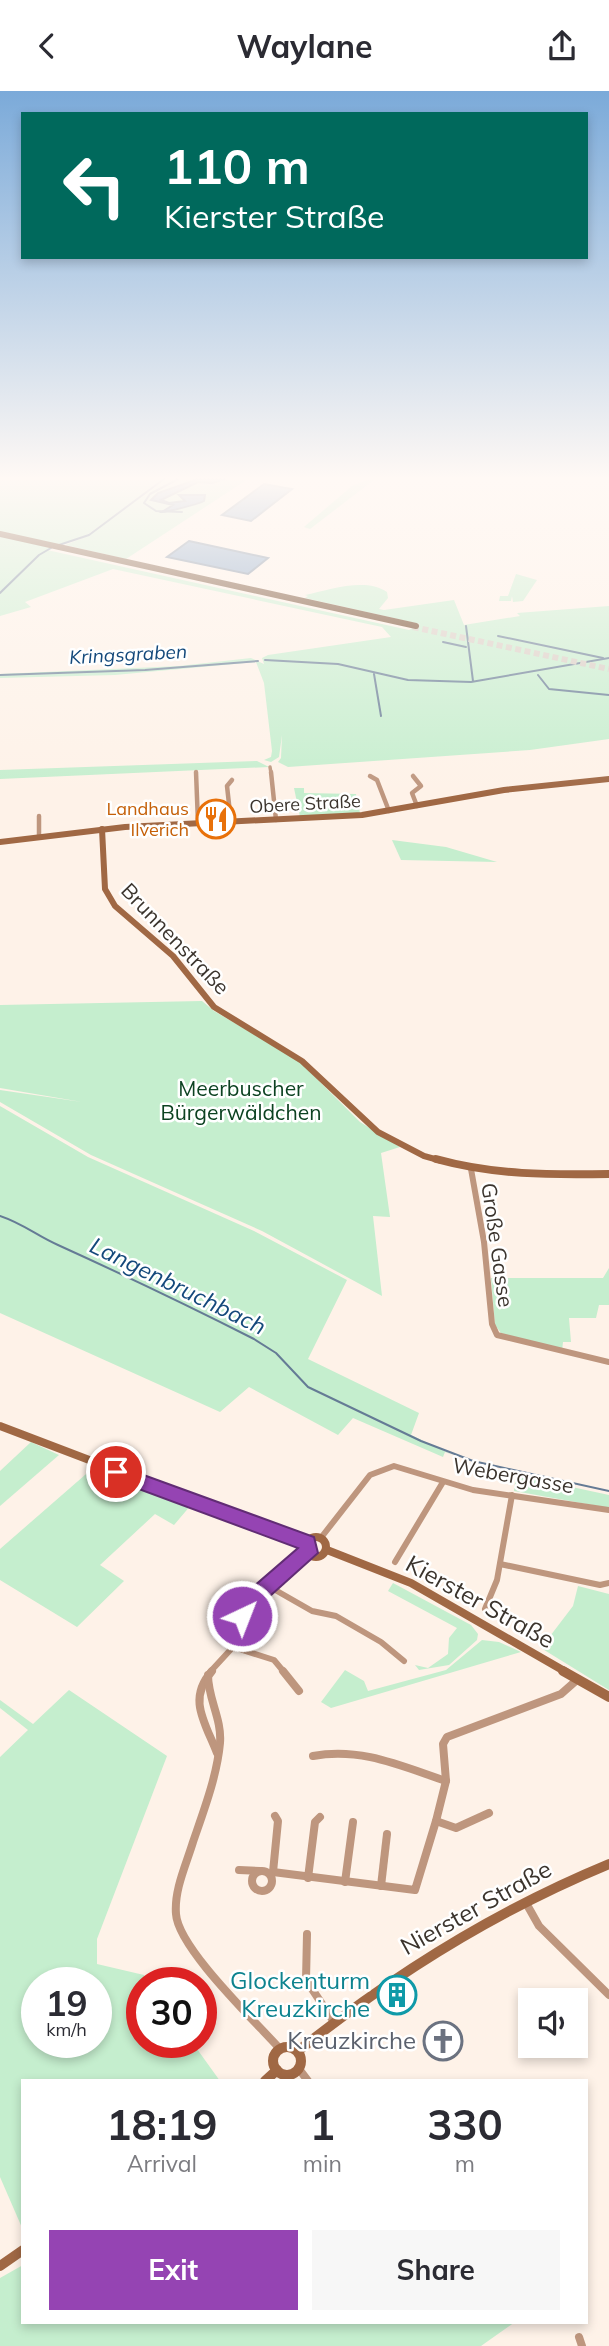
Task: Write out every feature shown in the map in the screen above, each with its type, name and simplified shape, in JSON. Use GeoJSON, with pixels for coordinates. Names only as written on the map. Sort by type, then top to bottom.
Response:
{"type":"FeatureCollection","features":[{"type":"Feature","properties":{"kind":"highway"},"geometry":{"type":"LineString","coordinates":[[221,584],[414,627]]}},
{"type":"Feature","properties":{"kind":"street"},"geometry":{"type":"LineString","coordinates":[[270,767],[276,820]]}},
{"type":"Feature","properties":{"kind":"street"},"geometry":{"type":"LineString","coordinates":[[195,772],[198,823]]}},
{"type":"Feature","properties":{"kind":"street"},"geometry":{"type":"LineString","coordinates":[[370,776],[377,780],[389,811]]}},
{"type":"Feature","properties":{"kind":"street"},"geometry":{"type":"LineString","coordinates":[[413,776],[421,786],[412,793],[417,806]]}},
{"type":"Feature","properties":{"kind":"street","name":"Obere Straße"},"geometry":{"type":"LineString","coordinates":[[0,842],[102,829],[389,811],[504,790],[609,779]]}},
{"type":"Feature","properties":{"kind":"street"},"geometry":{"type":"LineString","coordinates":[[231,822],[227,783],[232,780]]}},
{"type":"Feature","properties":{"kind":"street"},"geometry":{"type":"LineString","coordinates":[[217,788],[227,788]]}},
{"type":"Feature","properties":{"kind":"street"},"geometry":{"type":"LineString","coordinates":[[39,837],[40,816]]}},
{"type":"Feature","properties":{"kind":"street","name":"Brunnenstraße"},"geometry":{"type":"LineString","coordinates":[[102,829],[104,885],[111,902],[173,956],[214,1007],[302,1061],[363,1121],[384,1136],[424,1156],[471,1169],[523,1175],[609,1174]]}},
{"type":"Feature","properties":{"kind":"street","name":"Große Gasse"},"geometry":{"type":"LineString","coordinates":[[471,1169],[484,1242],[492,1324],[496,1335],[609,1362]]}},
{"type":"Feature","properties":{"kind":"street","name":"Kierster Straße"},"geometry":{"type":"LineString","coordinates":[[0,1426],[307,1548],[316,1556],[327,1551],[411,1583],[609,1697]]}},
{"type":"Feature","properties":{"kind":"street","name":"Webergasse"},"geometry":{"type":"LineString","coordinates":[[320,1539],[370,1475],[382,1468],[408,1468],[443,1482],[609,1510]]}},
{"type":"Feature","properties":{"kind":"street"},"geometry":{"type":"LineString","coordinates":[[395,1562],[443,1482]]}},
{"type":"Feature","properties":{"kind":"street"},"geometry":{"type":"LineString","coordinates":[[485,1609],[497,1580],[512,1495]]}},
{"type":"Feature","properties":{"kind":"street"},"geometry":{"type":"LineString","coordinates":[[218,1754],[198,1706],[198,1690],[233,1647],[235,1631],[248,1605],[270,1587],[307,1548],[320,1539],[326,1543],[327,1551]]}},
{"type":"Feature","properties":{"kind":"street"},"geometry":{"type":"LineString","coordinates":[[500,1564],[600,1585],[609,1583]]}},
{"type":"Feature","properties":{"kind":"street"},"geometry":{"type":"LineString","coordinates":[[270,1587],[312,1611],[337,1616],[381,1642],[404,1661]]}},
{"type":"Feature","properties":{"kind":"street"},"geometry":{"type":"LineString","coordinates":[[233,1647],[274,1660],[299,1691]]}},
{"type":"Feature","properties":{"kind":"street"},"geometry":{"type":"LineString","coordinates":[[208,1675],[208,1693],[219,1727],[218,1754],[205,1806],[184,1870],[176,1919],[190,1948],[280,2049]]}},
{"type":"Feature","properties":{"kind":"street"},"geometry":{"type":"LineString","coordinates":[[239,1870],[415,1891],[446,1781],[443,1744],[447,1737],[561,1694],[578,1679]]}},
{"type":"Feature","properties":{"kind":"street"},"geometry":{"type":"LineString","coordinates":[[313,1756],[332,1750],[358,1752],[446,1781]]}},
{"type":"Feature","properties":{"kind":"street"},"geometry":{"type":"LineString","coordinates":[[436,1821],[456,1828],[489,1813]]}},
{"type":"Feature","properties":{"kind":"street"},"geometry":{"type":"LineString","coordinates":[[273,1872],[278,1821],[275,1816]]}},
{"type":"Feature","properties":{"kind":"street"},"geometry":{"type":"LineString","coordinates":[[308,1878],[315,1822],[320,1817]]}},
{"type":"Feature","properties":{"kind":"street"},"geometry":{"type":"LineString","coordinates":[[345,1882],[350,1827],[353,1822]]}},
{"type":"Feature","properties":{"kind":"street"},"geometry":{"type":"LineString","coordinates":[[381,1886],[387,1834]]}},
{"type":"Feature","properties":{"kind":"street","name":"Nierster Straße"},"geometry":{"type":"LineString","coordinates":[[298,2051],[431,1953],[525,1900],[609,1864]]}},
{"type":"Feature","properties":{"kind":"street"},"geometry":{"type":"LineString","coordinates":[[525,1900],[539,1926],[609,1995]]}},
{"type":"Feature","properties":{"kind":"street"},"geometry":{"type":"LineString","coordinates":[[307,1934],[306,1980],[334,2022]]}},
{"type":"Feature","properties":{"kind":"street"},"geometry":{"type":"LineString","coordinates":[[277,2070],[274,2059],[280,2049],[289,2046],[298,2051],[301,2060],[299,2069],[306,2079]]}},
{"type":"Feature","properties":{"kind":"street"},"geometry":{"type":"LineString","coordinates":[[277,2070],[288,2075],[299,2069]]}},
{"type":"Feature","properties":{"kind":"street"},"geometry":{"type":"LineString","coordinates":[[267,2079],[277,2070]]}},
{"type":"Feature","properties":{"kind":"street"},"geometry":{"type":"LineString","coordinates":[[0,2266],[21,2252]]}},
{"type":"Feature","properties":{"kind":"green space"},"geometry":{"type":"Polygon","coordinates":[[[0,584],[8,584],[0,592],[0,584]]]}},
{"type":"Feature","properties":{"kind":"green space"},"geometry":{"type":"Polygon","coordinates":[[[10,584],[72,584],[25,602],[31,607],[0,616],[0,594],[10,584]]]}},
{"type":"Feature","properties":{"kind":"green space"},"geometry":{"type":"Polygon","coordinates":[[[184,584],[202,584],[409,630],[420,624],[305,598],[308,596],[305,595],[347,586],[368,585],[387,592],[388,598],[379,609],[384,610],[454,600],[464,625],[520,616],[517,613],[609,606],[609,739],[530,750],[288,767],[278,762],[281,758],[282,735],[279,757],[271,762],[264,760],[271,757],[272,751],[264,683],[256,662],[115,675],[0,678],[0,674],[179,666],[251,658],[264,664],[262,658],[268,655],[391,637],[382,627],[184,584]]]}},
{"type":"Feature","properties":{"kind":"green space"},"geometry":{"type":"Polygon","coordinates":[[[512,584],[534,584],[523,601],[513,602],[512,596],[511,601],[499,601],[500,596],[508,596],[512,584]]]}},
{"type":"Feature","properties":{"kind":"green space"},"geometry":{"type":"Polygon","coordinates":[[[257,761],[269,767],[0,779],[0,770],[257,761]]]}},
{"type":"Feature","properties":{"kind":"green space"},"geometry":{"type":"Polygon","coordinates":[[[294,788],[304,788],[304,793],[356,794],[360,813],[300,817],[294,788]]]}},
{"type":"Feature","properties":{"kind":"green space"},"geometry":{"type":"Polygon","coordinates":[[[392,840],[446,847],[497,862],[401,860],[392,840]]]}},
{"type":"Feature","properties":{"kind":"green space","name":"Meerbuscher Bürgerwäldchen"},"geometry":{"type":"Polygon","coordinates":[[[202,1001],[214,1011],[298,1060],[360,1122],[400,1147],[381,1153],[390,1217],[373,1216],[382,1296],[262,1231],[91,1155],[0,1102],[0,1090],[82,1102],[0,1088],[0,1005],[202,1001]]]}},
{"type":"Feature","properties":{"kind":"green space"},"geometry":{"type":"Polygon","coordinates":[[[0,1106],[88,1157],[254,1231],[347,1280],[308,1359],[419,1413],[411,1435],[453,1455],[445,1452],[443,1457],[353,1418],[338,1435],[249,1387],[220,1412],[0,1313],[0,1106]]]}},
{"type":"Feature","properties":{"kind":"green space"},"geometry":{"type":"Polygon","coordinates":[[[609,1268],[609,1305],[599,1305],[596,1318],[569,1318],[571,1342],[563,1342],[562,1351],[501,1333],[495,1325],[491,1278],[603,1278],[609,1268]]]}},
{"type":"Feature","properties":{"kind":"green space"},"geometry":{"type":"Polygon","coordinates":[[[31,1442],[59,1455],[0,1506],[0,1471],[31,1442]]]}},
{"type":"Feature","properties":{"kind":"green space"},"geometry":{"type":"Polygon","coordinates":[[[93,1468],[191,1505],[174,1525],[155,1514],[100,1565],[124,1581],[77,1627],[0,1580],[0,1549],[93,1468]]]}},
{"type":"Feature","properties":{"kind":"green space"},"geometry":{"type":"Polygon","coordinates":[[[516,1475],[609,1495],[609,1508],[514,1491],[516,1475]]]}},
{"type":"Feature","properties":{"kind":"green space"},"geometry":{"type":"Polygon","coordinates":[[[393,1583],[471,1625],[478,1634],[477,1640],[449,1665],[419,1670],[415,1665],[428,1668],[448,1654],[449,1638],[457,1628],[388,1591],[393,1583]]]}},
{"type":"Feature","properties":{"kind":"green space"},"geometry":{"type":"Polygon","coordinates":[[[578,1586],[609,1594],[609,1690],[541,1648],[573,1606],[578,1586]]]}},
{"type":"Feature","properties":{"kind":"green space"},"geometry":{"type":"Polygon","coordinates":[[[482,1640],[499,1642],[521,1652],[331,1708],[321,1702],[345,1670],[364,1681],[368,1691],[446,1670],[482,1640]]]}},
{"type":"Feature","properties":{"kind":"green space"},"geometry":{"type":"Polygon","coordinates":[[[69,1690],[167,1756],[97,1939],[97,1964],[110,1967],[21,1967],[21,2058],[112,2058],[112,1968],[126,1971],[126,2058],[203,2058],[219,2079],[21,2079],[21,2225],[0,2177],[0,1757],[28,1730],[0,1708],[0,1700],[33,1724],[69,1690]]]}},
{"type":"Feature","properties":{"kind":"green space"},"geometry":{"type":"Polygon","coordinates":[[[21,2266],[21,2324],[512,2324],[481,2346],[0,2346],[0,2278],[21,2266]]]}},
{"type":"Feature","properties":{"kind":"waterway"},"geometry":{"type":"LineString","coordinates":[[0,593],[9,584]]}},
{"type":"Feature","properties":{"kind":"waterway"},"geometry":{"type":"LineString","coordinates":[[466,626],[473,681]]}},
{"type":"Feature","properties":{"kind":"waterway"},"geometry":{"type":"LineString","coordinates":[[498,636],[603,658]]}},
{"type":"Feature","properties":{"kind":"waterway"},"geometry":{"type":"LineString","coordinates":[[443,642],[466,647]]}},
{"type":"Feature","properties":{"kind":"waterway","name":"Kringsgraben"},"geometry":{"type":"LineString","coordinates":[[265,660],[338,664],[408,680],[471,682],[609,658]]}},
{"type":"Feature","properties":{"kind":"waterway","name":"Kringsgraben"},"geometry":{"type":"LineString","coordinates":[[0,675],[145,670],[258,661]]}},
{"type":"Feature","properties":{"kind":"waterway"},"geometry":{"type":"LineString","coordinates":[[374,674],[381,716]]}},
{"type":"Feature","properties":{"kind":"waterway"},"geometry":{"type":"LineString","coordinates":[[538,675],[549,689],[609,695]]}},
{"type":"Feature","properties":{"kind":"waterway","name":"Langenbruchbach"},"geometry":{"type":"LineString","coordinates":[[0,1216],[254,1339],[276,1353],[308,1387],[421,1441],[473,1461],[609,1491]]}},
{"type":"Feature","properties":{"kind":"tunnel"},"geometry":{"type":"LineString","coordinates":[[413,627],[609,669]]}},
{"type":"Feature","properties":{"kind":"place","name":"Landhaus Ilverich"},"geometry":{"type":"Point","coordinates":[216,819]}},
{"type":"Feature","properties":{"kind":"place","name":"Glockenturm Kreuzkirche"},"geometry":{"type":"Point","coordinates":[397,1995]}},
{"type":"Feature","properties":{"kind":"place","name":"Kreuzkirche"},"geometry":{"type":"Point","coordinates":[443,2041]}},
{"type":"Feature","properties":{"kind":"route"},"geometry":{"type":"LineString","coordinates":[[116,1472],[307,1543],[308,1553],[290,1565],[270,1587],[253,1599],[242,1616]]}}]}
